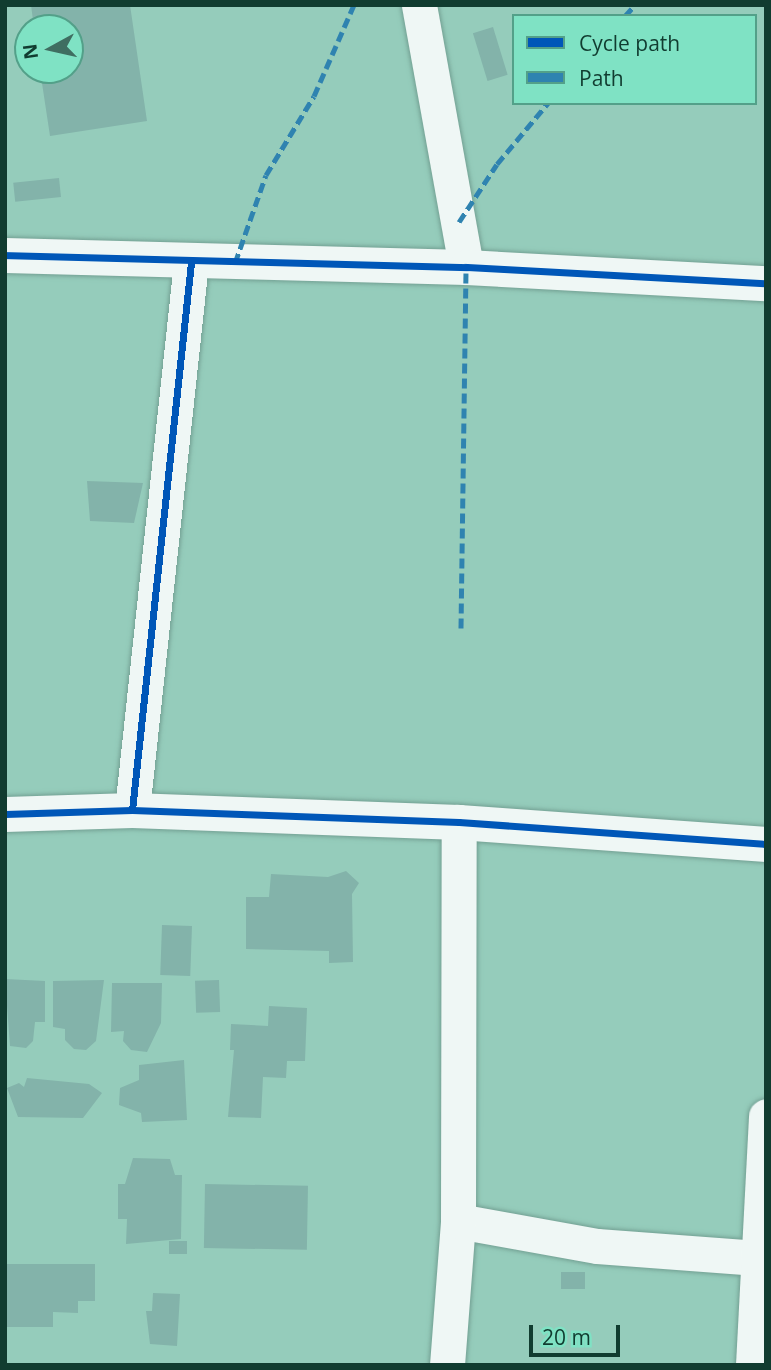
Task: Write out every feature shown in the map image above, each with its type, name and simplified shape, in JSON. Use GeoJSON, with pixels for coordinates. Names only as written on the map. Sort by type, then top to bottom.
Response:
{"type":"FeatureCollection","features":[{"type":"Feature","properties":{"kind":"street"},"geometry":{"type":"LineString","coordinates":[[419,5],[466,267]]}},
{"type":"Feature","properties":{"kind":"street"},"geometry":{"type":"LineString","coordinates":[[5,255],[191,262],[466,267],[766,283]]}},
{"type":"Feature","properties":{"kind":"street"},"geometry":{"type":"LineString","coordinates":[[132,810],[191,262]]}},
{"type":"Feature","properties":{"kind":"street"},"geometry":{"type":"LineString","coordinates":[[5,814],[132,810],[458,822],[766,844]]}},
{"type":"Feature","properties":{"kind":"street"},"geometry":{"type":"LineString","coordinates":[[447,1365],[458,1221],[458,822]]}},
{"type":"Feature","properties":{"kind":"street"},"geometry":{"type":"LineString","coordinates":[[753,1365],[766,1116]]}},
{"type":"Feature","properties":{"kind":"street"},"geometry":{"type":"LineString","coordinates":[[458,1221],[597,1245],[758,1258]]}},
{"type":"Feature","properties":{"kind":"building"},"geometry":{"type":"Polygon","coordinates":[[[31,5],[130,5],[147,121],[50,136],[42,84],[84,84],[84,14],[32,14],[31,5]]]}},
{"type":"Feature","properties":{"kind":"building"},"geometry":{"type":"Polygon","coordinates":[[[493,27],[508,75],[488,81],[473,33],[493,27]]]}},
{"type":"Feature","properties":{"kind":"building"},"geometry":{"type":"Polygon","coordinates":[[[59,178],[61,197],[15,202],[13,183],[59,178]]]}},
{"type":"Feature","properties":{"kind":"building"},"geometry":{"type":"Polygon","coordinates":[[[87,481],[143,483],[134,523],[90,521],[87,481]]]}},
{"type":"Feature","properties":{"kind":"building"},"geometry":{"type":"Polygon","coordinates":[[[346,871],[359,883],[352,894],[353,962],[329,963],[329,951],[246,949],[246,897],[269,897],[271,874],[328,877],[346,871]]]}},
{"type":"Feature","properties":{"kind":"building"},"geometry":{"type":"Polygon","coordinates":[[[162,925],[192,926],[190,976],[160,975],[162,925]]]}},
{"type":"Feature","properties":{"kind":"building"},"geometry":{"type":"Polygon","coordinates":[[[5,979],[45,981],[45,1022],[35,1022],[33,1041],[26,1048],[10,1046],[5,979]]]}},
{"type":"Feature","properties":{"kind":"building"},"geometry":{"type":"Polygon","coordinates":[[[104,980],[96,1041],[86,1050],[74,1049],[65,1040],[65,1029],[53,1027],[53,981],[104,980]]]}},
{"type":"Feature","properties":{"kind":"building"},"geometry":{"type":"Polygon","coordinates":[[[219,980],[220,1012],[196,1013],[195,981],[219,980]]]}},
{"type":"Feature","properties":{"kind":"building"},"geometry":{"type":"Polygon","coordinates":[[[112,983],[162,983],[161,1023],[147,1052],[131,1050],[123,1041],[124,1031],[111,1032],[112,983]]]}},
{"type":"Feature","properties":{"kind":"building"},"geometry":{"type":"Polygon","coordinates":[[[269,1006],[307,1008],[305,1061],[287,1061],[286,1078],[263,1077],[261,1118],[228,1117],[234,1050],[230,1050],[231,1024],[268,1026],[269,1006]]]}},
{"type":"Feature","properties":{"kind":"building"},"geometry":{"type":"Polygon","coordinates":[[[184,1060],[187,1120],[142,1122],[141,1113],[119,1105],[120,1088],[139,1080],[139,1065],[184,1060]]]}},
{"type":"Feature","properties":{"kind":"building"},"geometry":{"type":"Polygon","coordinates":[[[27,1078],[89,1084],[102,1093],[83,1118],[18,1117],[7,1088],[19,1083],[24,1087],[27,1078]]]}},
{"type":"Feature","properties":{"kind":"building"},"geometry":{"type":"Polygon","coordinates":[[[133,1158],[170,1159],[175,1175],[182,1175],[181,1239],[126,1244],[127,1219],[118,1219],[118,1184],[125,1184],[133,1158]]]}},
{"type":"Feature","properties":{"kind":"building"},"geometry":{"type":"Polygon","coordinates":[[[205,1184],[308,1186],[307,1250],[204,1248],[205,1184]]]}},
{"type":"Feature","properties":{"kind":"building"},"geometry":{"type":"Polygon","coordinates":[[[169,1241],[187,1241],[187,1254],[169,1254],[169,1241]]]}},
{"type":"Feature","properties":{"kind":"building"},"geometry":{"type":"Polygon","coordinates":[[[7,1264],[95,1264],[95,1301],[78,1301],[78,1313],[53,1312],[53,1327],[5,1327],[7,1264]]]}},
{"type":"Feature","properties":{"kind":"building"},"geometry":{"type":"Polygon","coordinates":[[[561,1272],[585,1272],[585,1289],[561,1289],[561,1272]]]}},
{"type":"Feature","properties":{"kind":"building"},"geometry":{"type":"Polygon","coordinates":[[[153,1293],[180,1294],[177,1346],[150,1344],[146,1311],[152,1311],[153,1293]]]}},
{"type":"Feature","properties":{"kind":"marked path"},"geometry":{"type":"LineString","coordinates":[[235,263],[266,175],[314,96],[354,5]]}},
{"type":"Feature","properties":{"kind":"marked path"},"geometry":{"type":"LineString","coordinates":[[627,14],[635,5]]}},
{"type":"Feature","properties":{"kind":"marked path"},"geometry":{"type":"LineString","coordinates":[[459,222],[497,164],[546,105]]}},
{"type":"Feature","properties":{"kind":"marked path"},"geometry":{"type":"LineString","coordinates":[[461,628],[466,267]]}},
{"type":"Feature","properties":{"kind":"cycle path"},"geometry":{"type":"LineString","coordinates":[[5,255],[466,267],[766,283]]}},
{"type":"Feature","properties":{"kind":"cycle path"},"geometry":{"type":"LineString","coordinates":[[132,810],[191,262]]}},
{"type":"Feature","properties":{"kind":"cycle path"},"geometry":{"type":"LineString","coordinates":[[5,814],[132,810],[459,822],[766,844]]}}]}
